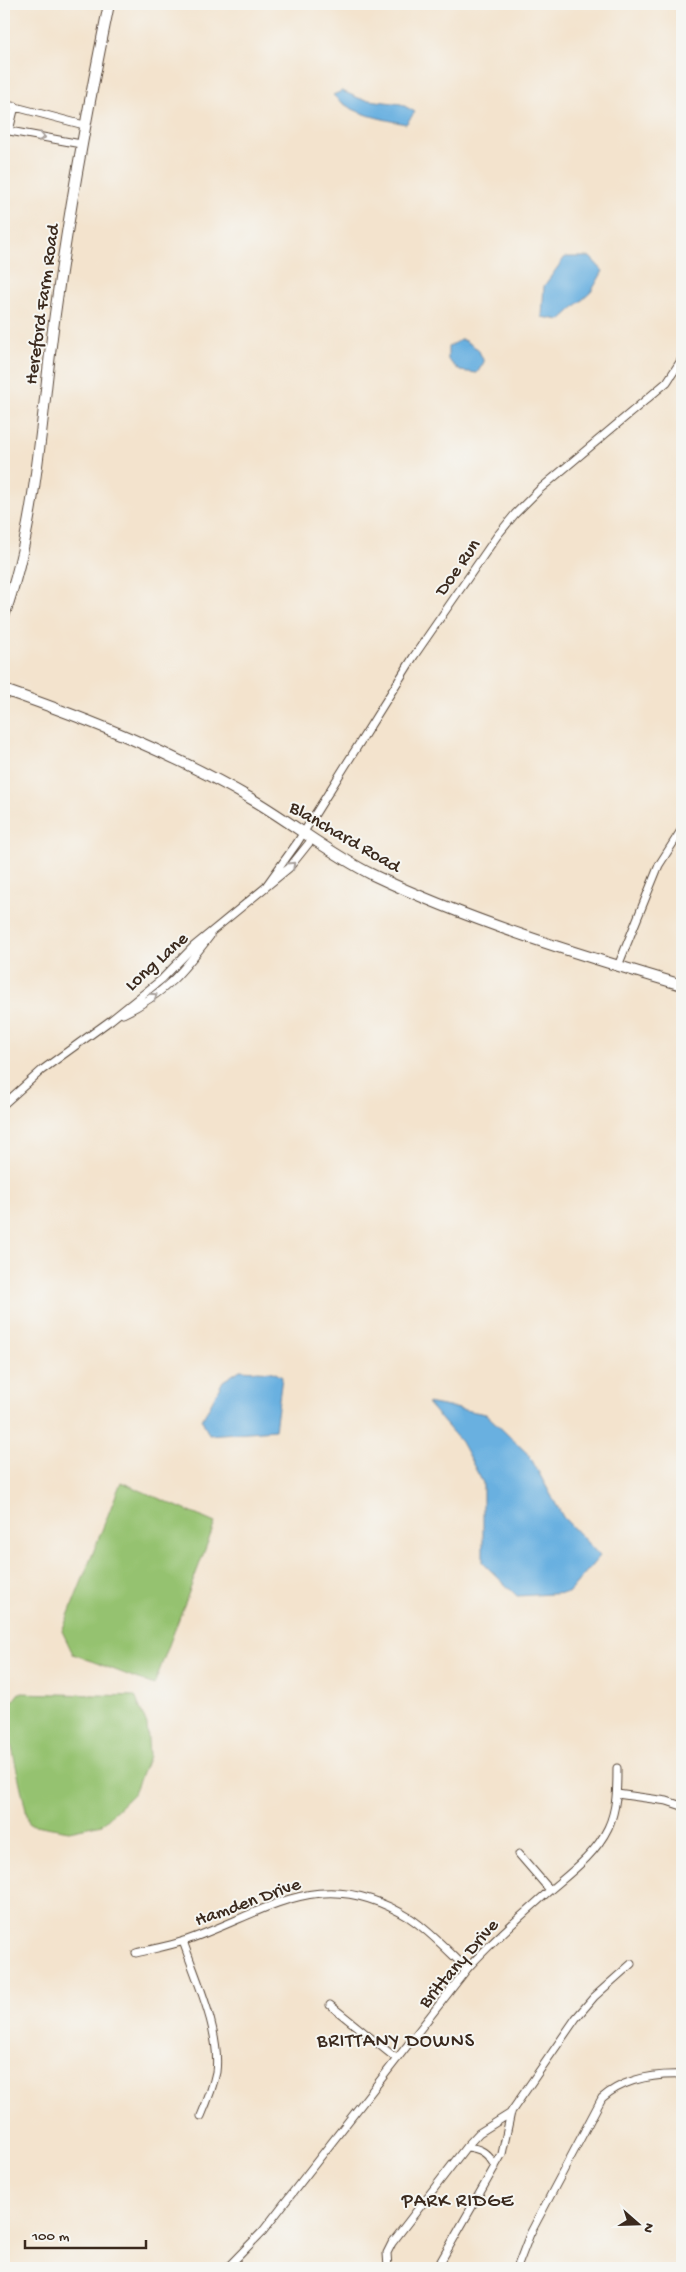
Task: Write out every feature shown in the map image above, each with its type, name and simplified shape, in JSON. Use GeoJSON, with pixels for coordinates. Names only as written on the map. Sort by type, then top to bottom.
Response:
{"type":"FeatureCollection","features":[{"type":"Feature","properties":{"kind":"street","name":"Hereford Farm Road"},"geometry":{"type":"LineString","coordinates":[[5,613],[27,529],[36,473],[55,314],[81,144],[109,4]]}},
{"type":"Feature","properties":{"kind":"street"},"geometry":{"type":"LineString","coordinates":[[4,104],[84,125]]}},
{"type":"Feature","properties":{"kind":"street"},"geometry":{"type":"LineString","coordinates":[[14,106],[6,130],[81,144]]}},
{"type":"Feature","properties":{"kind":"street","name":"Doe Run"},"geometry":{"type":"LineString","coordinates":[[304,832],[414,656],[497,536],[515,514],[540,489],[667,382],[682,359]]}},
{"type":"Feature","properties":{"kind":"street","name":"Blanchard Road"},"geometry":{"type":"LineString","coordinates":[[4,690],[87,719],[164,752],[255,801],[372,874],[479,921],[682,985]]}},
{"type":"Feature","properties":{"kind":"street"},"geometry":{"type":"LineString","coordinates":[[618,966],[658,865],[682,829]]}},
{"type":"Feature","properties":{"kind":"street","name":"Long Lane"},"geometry":{"type":"LineString","coordinates":[[266,886],[304,832]]}},
{"type":"Feature","properties":{"kind":"street","name":"Long Lane"},"geometry":{"type":"LineString","coordinates":[[4,1104],[42,1070],[111,1020],[134,1009],[171,984],[185,969],[219,924],[289,868],[314,838]]}},
{"type":"Feature","properties":{"kind":"street","name":"Brittany Drive"},"geometry":{"type":"LineString","coordinates":[[227,2268],[263,2231],[467,1969],[492,1942],[572,1872],[598,1844],[608,1827],[617,1794],[617,1768]]}},
{"type":"Feature","properties":{"kind":"street"},"geometry":{"type":"LineString","coordinates":[[617,1794],[659,1800],[682,1806]]}},
{"type":"Feature","properties":{"kind":"street"},"geometry":{"type":"LineString","coordinates":[[519,1854],[550,1890]]}},
{"type":"Feature","properties":{"kind":"street","name":"Hamden Drive"},"geometry":{"type":"LineString","coordinates":[[136,1952],[183,1941],[298,1896],[342,1892],[390,1907],[412,1919],[467,1969]]}},
{"type":"Feature","properties":{"kind":"street"},"geometry":{"type":"LineString","coordinates":[[183,1941],[211,2023],[216,2049],[216,2071],[201,2116]]}},
{"type":"Feature","properties":{"kind":"street"},"geometry":{"type":"LineString","coordinates":[[437,2268],[495,2167],[504,2148],[511,2112],[576,2018],[594,1997],[631,1964]]}},
{"type":"Feature","properties":{"kind":"street"},"geometry":{"type":"LineString","coordinates":[[330,2005],[397,2059]]}},
{"type":"Feature","properties":{"kind":"street"},"geometry":{"type":"LineString","coordinates":[[517,2268],[530,2234],[602,2098],[615,2087],[639,2079],[682,2075]]}},
{"type":"Feature","properties":{"kind":"street"},"geometry":{"type":"LineString","coordinates":[[388,2268],[386,2253],[392,2243],[466,2147],[478,2133],[511,2112]]}},
{"type":"Feature","properties":{"kind":"street"},"geometry":{"type":"LineString","coordinates":[[466,2147],[481,2150],[487,2154],[495,2167]]}},
{"type":"Feature","properties":{"kind":"green space"},"geometry":{"type":"Polygon","coordinates":[[[121,1482],[215,1523],[154,1685],[73,1654],[62,1631],[121,1482]]]}},
{"type":"Feature","properties":{"kind":"green space"},"geometry":{"type":"Polygon","coordinates":[[[19,1693],[135,1696],[147,1725],[149,1756],[134,1793],[102,1824],[69,1831],[29,1824],[4,1712],[19,1693]]]}},
{"type":"Feature","properties":{"kind":"water"},"geometry":{"type":"Polygon","coordinates":[[[342,91],[361,99],[401,104],[415,112],[406,124],[367,115],[349,107],[333,95],[342,91]]]}},
{"type":"Feature","properties":{"kind":"water"},"geometry":{"type":"Polygon","coordinates":[[[565,257],[590,257],[603,271],[591,292],[560,320],[542,317],[544,286],[565,257]]]}},
{"type":"Feature","properties":{"kind":"water"},"geometry":{"type":"Polygon","coordinates":[[[462,339],[478,349],[484,362],[477,373],[460,371],[448,360],[448,347],[462,339]]]}},
{"type":"Feature","properties":{"kind":"water"},"geometry":{"type":"Polygon","coordinates":[[[240,1370],[274,1372],[282,1377],[275,1430],[209,1435],[202,1420],[223,1381],[240,1370]]]}},
{"type":"Feature","properties":{"kind":"water"},"geometry":{"type":"Polygon","coordinates":[[[427,1403],[486,1414],[529,1455],[563,1517],[600,1556],[568,1593],[517,1596],[483,1563],[483,1483],[461,1442],[427,1403]]]}},
{"type":"Feature","properties":{"kind":"district","name":"BRITTANY DOWNS"},"geometry":{"type":"Point","coordinates":[396,2039]}},
{"type":"Feature","properties":{"kind":"district","name":"PARK RIDGE"},"geometry":{"type":"Point","coordinates":[458,2199]}}]}
